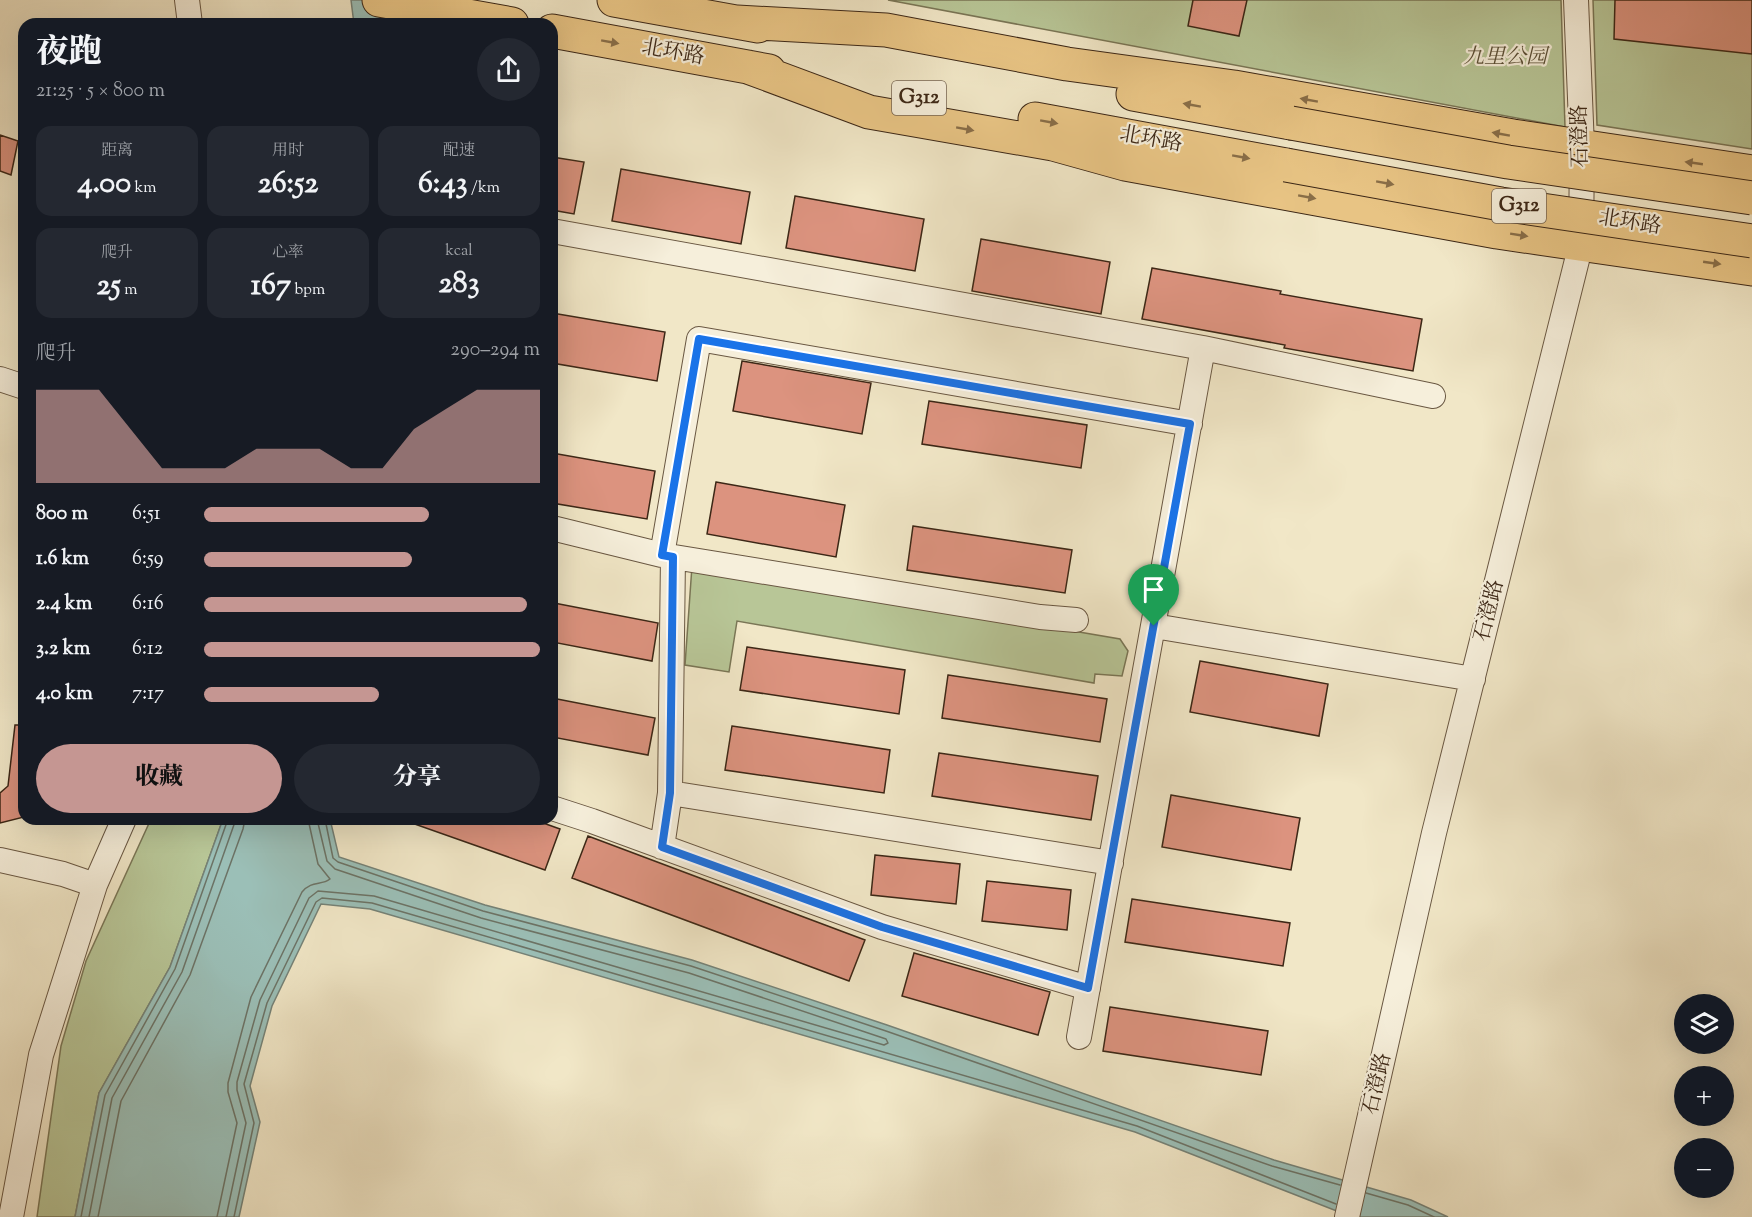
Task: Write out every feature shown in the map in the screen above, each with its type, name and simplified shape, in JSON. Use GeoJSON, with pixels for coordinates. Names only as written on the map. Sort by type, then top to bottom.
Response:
{"type":"FeatureCollection","features":[{"type":"Feature","properties":{"kind":"highway"},"geometry":{"type":"LineString","coordinates":[[379,0],[477,18]]}},
{"type":"Feature","properties":{"kind":"highway","name":"北环路"},"geometry":{"type":"LineString","coordinates":[[614,0],[1508,162],[1752,198]]}},
{"type":"Feature","properties":{"kind":"highway"},"geometry":{"type":"LineString","coordinates":[[736,22],[886,30],[1067,64],[1234,87],[1582,147],[1752,171]]}},
{"type":"Feature","properties":{"kind":"highway","name":"北环路"},"geometry":{"type":"LineString","coordinates":[[558,32],[1501,204],[1752,241]]}},
{"type":"Feature","properties":{"kind":"highway"},"geometry":{"type":"LineString","coordinates":[[748,67],[868,112],[1053,144],[1125,164],[1497,232],[1752,269]]}},
{"type":"Feature","properties":{"kind":"street"},"geometry":{"type":"LineString","coordinates":[[187,0],[189,18]]}},
{"type":"Feature","properties":{"kind":"street","name":"石澄路"},"geometry":{"type":"LineString","coordinates":[[1347,1217],[1432,845],[1581,244],[1582,147],[1576,0]]}},
{"type":"Feature","properties":{"kind":"street"},"geometry":{"type":"LineString","coordinates":[[558,232],[1203,348],[1433,396]]}},
{"type":"Feature","properties":{"kind":"street"},"geometry":{"type":"LineString","coordinates":[[662,847],[670,793],[667,556],[699,339],[1190,424]]}},
{"type":"Feature","properties":{"kind":"street"},"geometry":{"type":"LineString","coordinates":[[1079,1037],[1203,348]]}},
{"type":"Feature","properties":{"kind":"street"},"geometry":{"type":"LineString","coordinates":[[0,379],[18,385]]}},
{"type":"Feature","properties":{"kind":"street"},"geometry":{"type":"LineString","coordinates":[[558,529],[667,556],[1076,621]]}},
{"type":"Feature","properties":{"kind":"street"},"geometry":{"type":"LineString","coordinates":[[1154,626],[1473,679]]}},
{"type":"Feature","properties":{"kind":"street"},"geometry":{"type":"LineString","coordinates":[[670,793],[1111,863]]}},
{"type":"Feature","properties":{"kind":"street"},"geometry":{"type":"LineString","coordinates":[[558,810],[882,927],[1088,988]]}},
{"type":"Feature","properties":{"kind":"street"},"geometry":{"type":"LineString","coordinates":[[12,1212],[41,1055],[95,885],[121,825]]}},
{"type":"Feature","properties":{"kind":"street"},"geometry":{"type":"LineString","coordinates":[[0,860],[63,874],[95,885]]}},
{"type":"Feature","properties":{"kind":"green space","name":"九里公园"},"geometry":{"type":"Polygon","coordinates":[[[888,0],[1561,0],[1565,127],[888,0]]]}},
{"type":"Feature","properties":{"kind":"green space","name":"九里公园"},"geometry":{"type":"Polygon","coordinates":[[[1593,0],[1752,0],[1752,149],[1597,125],[1593,0]]]}},
{"type":"Feature","properties":{"kind":"green space"},"geometry":{"type":"Polygon","coordinates":[[[692,566],[1120,639],[1128,651],[1122,676],[1095,674],[1094,683],[737,621],[729,672],[685,665],[692,566]]]}},
{"type":"Feature","properties":{"kind":"green space"},"geometry":{"type":"Polygon","coordinates":[[[148,825],[221,825],[170,967],[99,1093],[75,1217],[37,1217],[61,1046],[86,961],[148,825]]]}},
{"type":"Feature","properties":{"kind":"water"},"geometry":{"type":"Polygon","coordinates":[[[351,0],[409,0],[409,18],[353,18],[351,0]]]}},
{"type":"Feature","properties":{"kind":"water"},"geometry":{"type":"Polygon","coordinates":[[[221,825],[331,825],[339,857],[485,905],[692,960],[887,1025],[1274,1160],[1411,1200],[1448,1217],[1352,1217],[1135,1132],[370,909],[321,904],[272,1006],[250,1086],[260,1122],[239,1217],[75,1217],[99,1093],[170,967],[221,825]]]}},
{"type":"Feature","properties":{"kind":"building"},"geometry":{"type":"Polygon","coordinates":[[[1193,0],[1247,0],[1239,36],[1188,26],[1193,0]]]}},
{"type":"Feature","properties":{"kind":"building"},"geometry":{"type":"Polygon","coordinates":[[[1615,0],[1752,0],[1752,54],[1614,39],[1615,0]]]}},
{"type":"Feature","properties":{"kind":"building"},"geometry":{"type":"Polygon","coordinates":[[[0,135],[18,141],[11,175],[0,171],[0,135]]]}},
{"type":"Feature","properties":{"kind":"building"},"geometry":{"type":"Polygon","coordinates":[[[558,158],[584,162],[574,214],[558,211],[558,158]]]}},
{"type":"Feature","properties":{"kind":"building"},"geometry":{"type":"Polygon","coordinates":[[[621,169],[750,192],[741,244],[612,221],[621,169]]]}},
{"type":"Feature","properties":{"kind":"building"},"geometry":{"type":"Polygon","coordinates":[[[795,196],[924,219],[915,271],[786,248],[795,196]]]}},
{"type":"Feature","properties":{"kind":"building"},"geometry":{"type":"Polygon","coordinates":[[[981,239],[1110,262],[1101,314],[972,291],[981,239]]]}},
{"type":"Feature","properties":{"kind":"building"},"geometry":{"type":"Polygon","coordinates":[[[1152,268],[1422,319],[1413,371],[1142,319],[1152,268]]]}},
{"type":"Feature","properties":{"kind":"building"},"geometry":{"type":"Polygon","coordinates":[[[558,314],[665,332],[657,381],[558,364],[558,314]]]}},
{"type":"Feature","properties":{"kind":"building"},"geometry":{"type":"Polygon","coordinates":[[[742,361],[871,383],[862,434],[733,411],[742,361]]]}},
{"type":"Feature","properties":{"kind":"building"},"geometry":{"type":"Polygon","coordinates":[[[929,401],[1087,425],[1081,468],[922,444],[929,401]]]}},
{"type":"Feature","properties":{"kind":"building"},"geometry":{"type":"Polygon","coordinates":[[[558,454],[655,471],[647,519],[558,504],[558,454]]]}},
{"type":"Feature","properties":{"kind":"building"},"geometry":{"type":"Polygon","coordinates":[[[716,482],[845,505],[836,557],[707,534],[716,482]]]}},
{"type":"Feature","properties":{"kind":"building"},"geometry":{"type":"Polygon","coordinates":[[[913,526],[1072,550],[1065,593],[907,570],[913,526]]]}},
{"type":"Feature","properties":{"kind":"building"},"geometry":{"type":"Polygon","coordinates":[[[558,604],[658,623],[652,661],[558,643],[558,604]]]}},
{"type":"Feature","properties":{"kind":"building"},"geometry":{"type":"Polygon","coordinates":[[[747,647],[905,670],[899,714],[740,690],[747,647]]]}},
{"type":"Feature","properties":{"kind":"building"},"geometry":{"type":"Polygon","coordinates":[[[1200,661],[1328,684],[1319,736],[1190,712],[1200,661]]]}},
{"type":"Feature","properties":{"kind":"building"},"geometry":{"type":"Polygon","coordinates":[[[948,675],[1107,699],[1100,742],[942,718],[948,675]]]}},
{"type":"Feature","properties":{"kind":"building"},"geometry":{"type":"Polygon","coordinates":[[[558,699],[655,718],[648,755],[558,738],[558,699]]]}},
{"type":"Feature","properties":{"kind":"building"},"geometry":{"type":"Polygon","coordinates":[[[15,725],[18,725],[18,818],[0,823],[0,793],[8,786],[15,725]]]}},
{"type":"Feature","properties":{"kind":"building"},"geometry":{"type":"Polygon","coordinates":[[[732,726],[890,750],[884,793],[725,770],[732,726]]]}},
{"type":"Feature","properties":{"kind":"building"},"geometry":{"type":"Polygon","coordinates":[[[939,753],[1098,776],[1091,820],[932,796],[939,753]]]}},
{"type":"Feature","properties":{"kind":"building"},"geometry":{"type":"Polygon","coordinates":[[[1171,795],[1300,818],[1291,870],[1162,847],[1171,795]]]}},
{"type":"Feature","properties":{"kind":"building"},"geometry":{"type":"Polygon","coordinates":[[[417,825],[549,825],[560,829],[545,870],[417,825]]]}},
{"type":"Feature","properties":{"kind":"building"},"geometry":{"type":"Polygon","coordinates":[[[588,836],[865,940],[849,981],[572,878],[588,836]]]}},
{"type":"Feature","properties":{"kind":"building"},"geometry":{"type":"Polygon","coordinates":[[[875,855],[960,864],[956,904],[871,895],[875,855]]]}},
{"type":"Feature","properties":{"kind":"building"},"geometry":{"type":"Polygon","coordinates":[[[987,881],[1071,890],[1067,930],[982,921],[987,881]]]}},
{"type":"Feature","properties":{"kind":"building"},"geometry":{"type":"Polygon","coordinates":[[[1132,899],[1290,923],[1283,966],[1125,942],[1132,899]]]}},
{"type":"Feature","properties":{"kind":"building"},"geometry":{"type":"Polygon","coordinates":[[[914,953],[1050,992],[1038,1035],[902,996],[914,953]]]}},
{"type":"Feature","properties":{"kind":"building"},"geometry":{"type":"Polygon","coordinates":[[[1110,1007],[1268,1031],[1261,1075],[1103,1051],[1110,1007]]]}},
{"type":"Feature","properties":{"kind":"route"},"geometry":{"type":"LineString","coordinates":[[699,339],[1190,424],[1154,626],[1088,988],[882,927],[662,847],[670,793],[673,557],[662,555],[699,339]]}}]}
